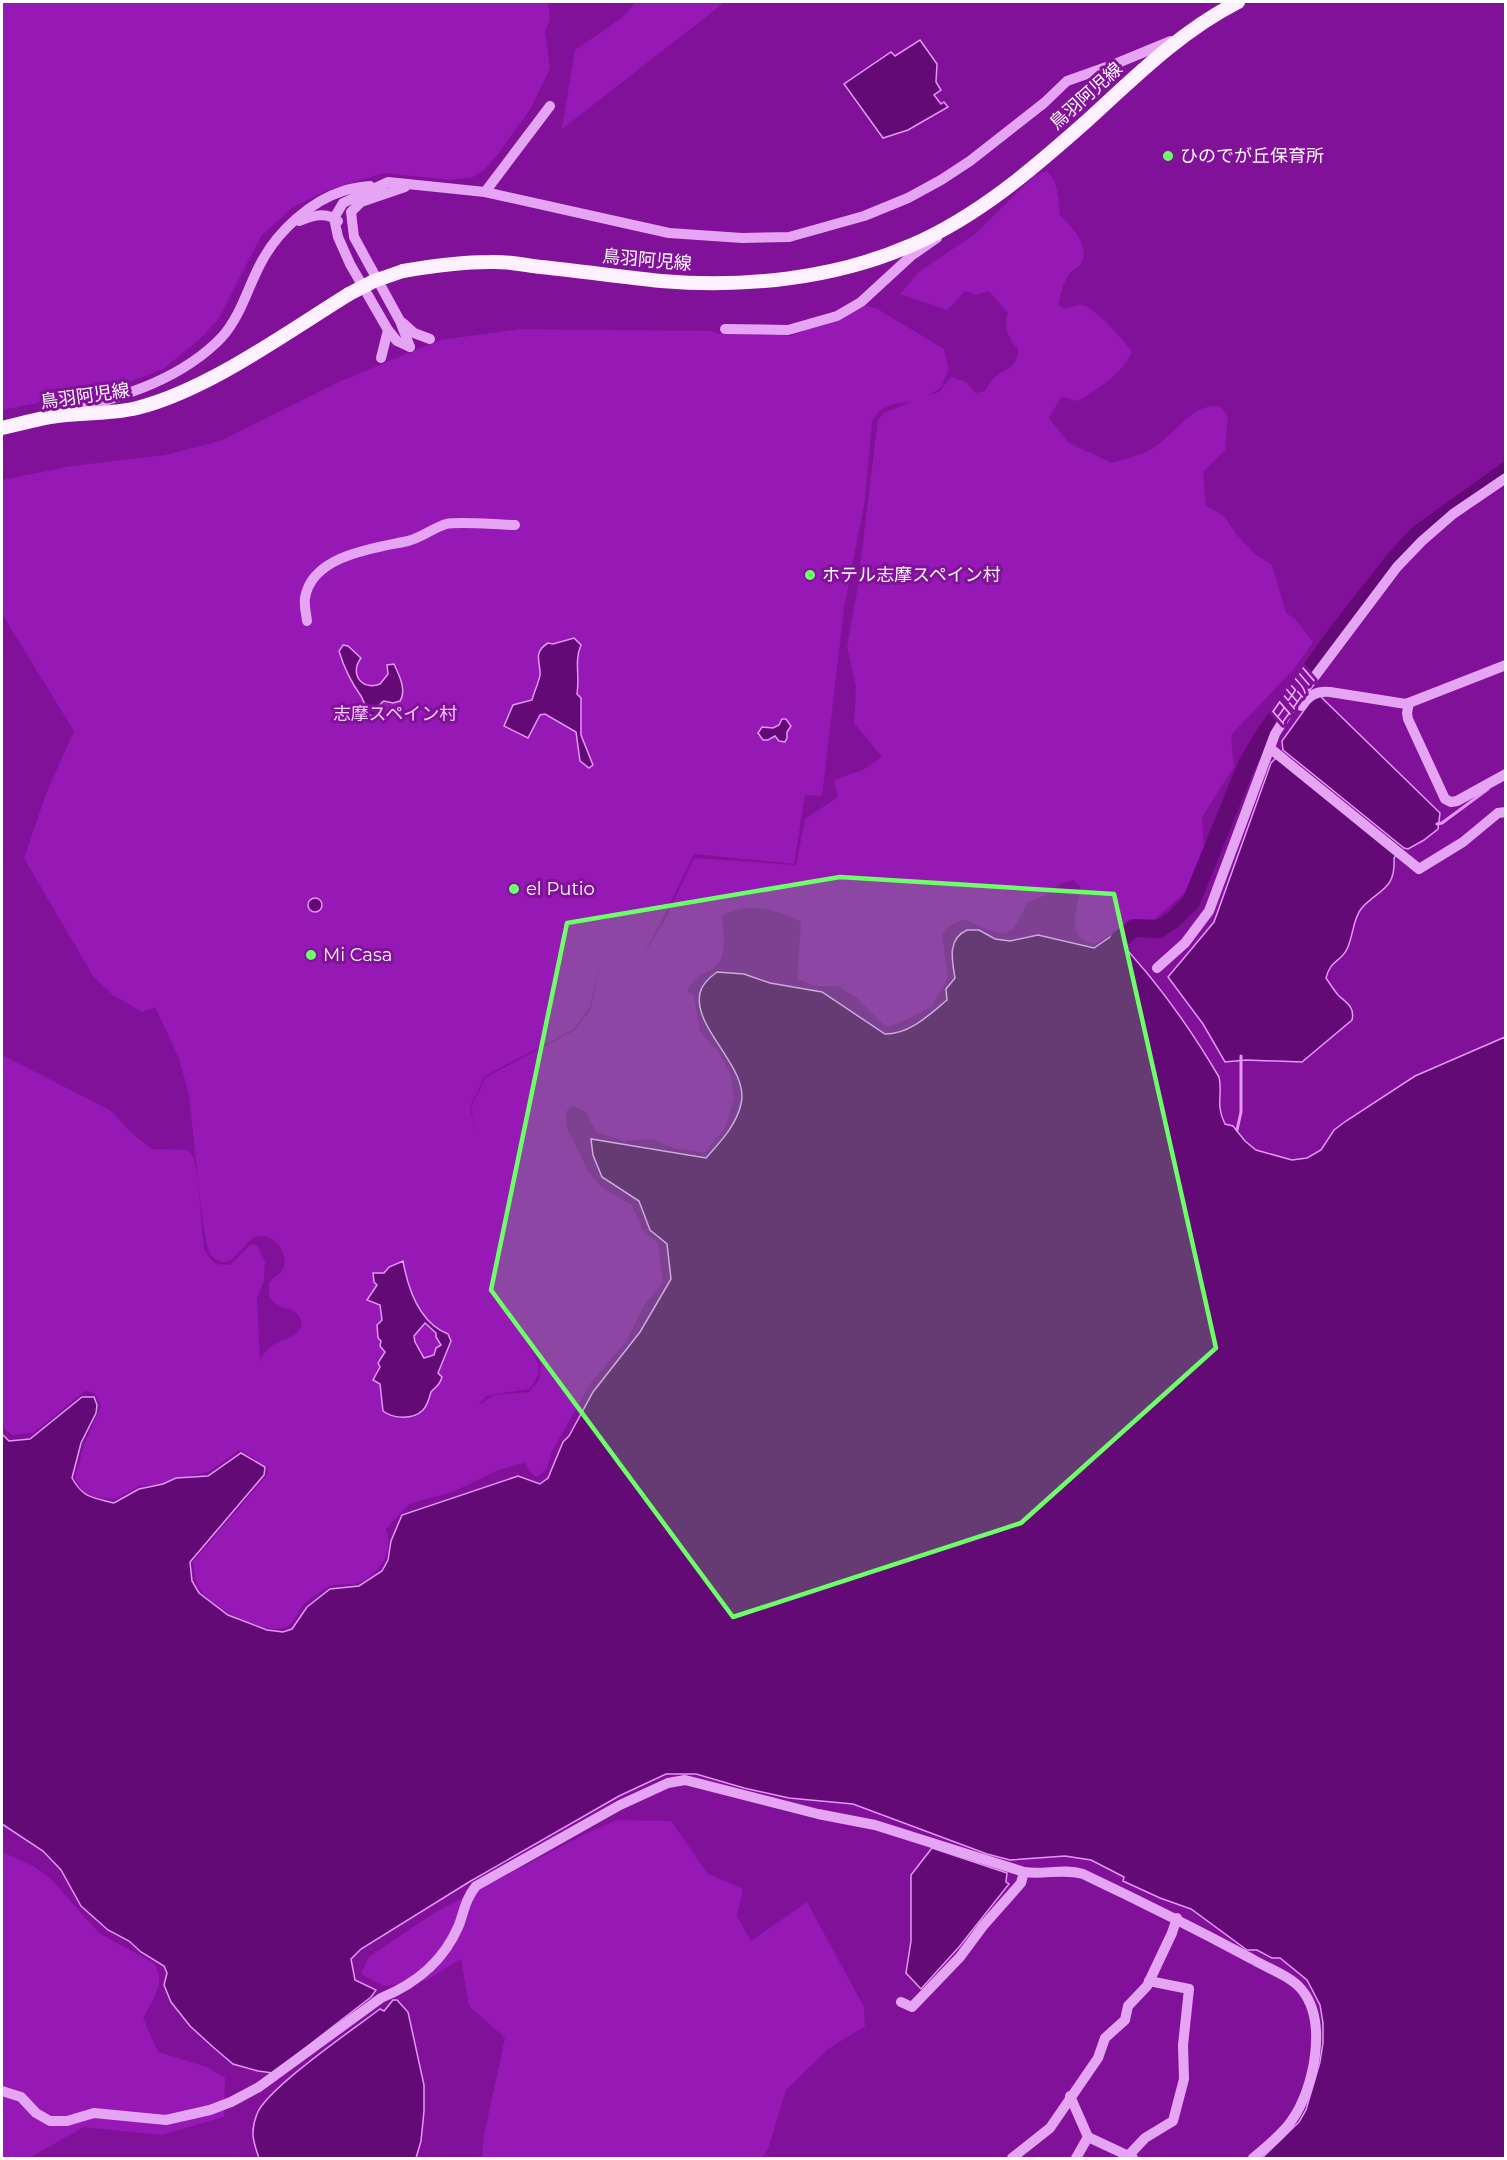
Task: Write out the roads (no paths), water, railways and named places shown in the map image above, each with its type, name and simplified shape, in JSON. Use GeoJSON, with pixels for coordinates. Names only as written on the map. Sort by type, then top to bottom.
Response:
{"type":"FeatureCollection","features":[{"type":"Feature","properties":{"kind":"main road","name":"鳥羽阿児線"},"geometry":{"type":"LineString","coordinates":[[2,428],[52,417],[104,414],[136,408],[174,395],[244,359],[349,294],[374,281],[403,271],[448,263],[493,261],[661,281],[709,283],[822,274],[869,261],[913,245],[977,210],[1032,169],[1147,64],[1220,11],[1238,2]]}},
{"type":"Feature","properties":{"kind":"street"},"geometry":{"type":"LineString","coordinates":[[52,417],[154,384],[186,366],[221,338],[238,316],[263,259],[290,224],[313,206],[344,190],[388,183],[484,192],[669,233],[742,238],[789,237],[888,207],[941,180],[970,161],[1044,103],[1067,81],[1182,37]]}},
{"type":"Feature","properties":{"kind":"street"},"geometry":{"type":"LineString","coordinates":[[484,192],[550,106]]}},
{"type":"Feature","properties":{"kind":"street"},"geometry":{"type":"LineString","coordinates":[[290,224],[317,214],[334,218],[354,237],[400,321],[410,347],[397,341],[388,330],[350,264],[338,237],[334,218],[343,203],[388,183]]}},
{"type":"Feature","properties":{"kind":"street"},"geometry":{"type":"LineString","coordinates":[[354,237],[351,212],[361,202],[411,185]]}},
{"type":"Feature","properties":{"kind":"street"},"geometry":{"type":"LineString","coordinates":[[725,329],[788,330],[831,318],[861,302],[911,256],[977,210]]}},
{"type":"Feature","properties":{"kind":"street"},"geometry":{"type":"LineString","coordinates":[[400,321],[414,333],[430,339]]}},
{"type":"Feature","properties":{"kind":"street"},"geometry":{"type":"LineString","coordinates":[[381,358],[388,330]]}},
{"type":"Feature","properties":{"kind":"street"},"geometry":{"type":"LineString","coordinates":[[1157,968],[1185,944],[1209,911],[1275,734],[1291,708],[1397,567],[1453,514],[1506,478]]}},
{"type":"Feature","properties":{"kind":"street"},"geometry":{"type":"LineString","coordinates":[[307,621],[305,598],[307,591],[320,572],[332,561],[384,544],[410,541],[447,524],[515,525]]}},
{"type":"Feature","properties":{"kind":"street"},"geometry":{"type":"LineString","coordinates":[[1271,749],[1302,704],[1318,691],[1406,704],[1506,665]]}},
{"type":"Feature","properties":{"kind":"street"},"geometry":{"type":"LineString","coordinates":[[1409,703],[1408,719],[1444,799],[1450,802],[1457,801],[1506,774]]}},
{"type":"Feature","properties":{"kind":"street"},"geometry":{"type":"LineString","coordinates":[[1271,749],[1419,869],[1462,842],[1498,813],[1506,812]]}},
{"type":"Feature","properties":{"kind":"street"},"geometry":{"type":"LineString","coordinates":[[2,2091],[21,2097],[36,2113],[50,2121],[67,2121],[94,2113],[166,2120],[210,2110],[231,2102],[259,2087],[381,1998],[433,1967],[449,1946],[469,1894],[476,1886],[620,1805],[668,1783],[686,1780],[818,1814],[875,1825],[1024,1872],[1076,1872],[1177,1918],[1295,1983],[1310,2003],[1317,2038],[1307,2087],[1302,2102],[1286,2129],[1253,2158]]}},
{"type":"Feature","properties":{"kind":"street"},"geometry":{"type":"LineString","coordinates":[[901,2002],[912,2007],[960,1957],[983,1926],[1021,1883],[1024,1872]]}},
{"type":"Feature","properties":{"kind":"street"},"geometry":{"type":"LineString","coordinates":[[1012,2158],[1050,2128],[1098,2058],[1105,2038],[1125,2020],[1128,2006],[1149,1981],[1177,1918]]}},
{"type":"Feature","properties":{"kind":"street"},"geometry":{"type":"LineString","coordinates":[[1070,2096],[1088,2137],[1131,2157],[1145,2139],[1173,2121],[1184,2079],[1183,2045],[1188,1989],[1149,1981]]}},
{"type":"Feature","properties":{"kind":"street"},"geometry":{"type":"LineString","coordinates":[[1076,2158],[1088,2137]]}},
{"type":"Feature","properties":{"kind":"waterway","name":"日出川"},"geometry":{"type":"LineString","coordinates":[[1119,940],[1134,928],[1159,929],[1174,919],[1191,902],[1247,764],[1266,732],[1337,633],[1395,559],[1417,535],[1506,471]]}},
{"type":"Feature","properties":{"kind":"waterway"},"geometry":{"type":"LineString","coordinates":[[1437,824],[1442,823],[1488,789]]}},
{"type":"Feature","properties":{"kind":"waterway"},"geometry":{"type":"LineString","coordinates":[[1237,1130],[1241,1112],[1241,1056]]}},
{"type":"Feature","properties":{"kind":"place","name":"ひのでが丘保育所"},"geometry":{"type":"Point","coordinates":[1168,156]}},
{"type":"Feature","properties":{"kind":"place","name":"ホテル志摩スペイン村"},"geometry":{"type":"Point","coordinates":[810,575]}},
{"type":"Feature","properties":{"kind":"place","name":"el Putio"},"geometry":{"type":"Point","coordinates":[514,889]}},
{"type":"Feature","properties":{"kind":"place","name":"Mi Casa"},"geometry":{"type":"Point","coordinates":[311,955]}},
{"type":"Feature","properties":{"kind":"park label","name":"志摩スペイン村"},"geometry":{"type":"Point","coordinates":[395,714]}}]}
